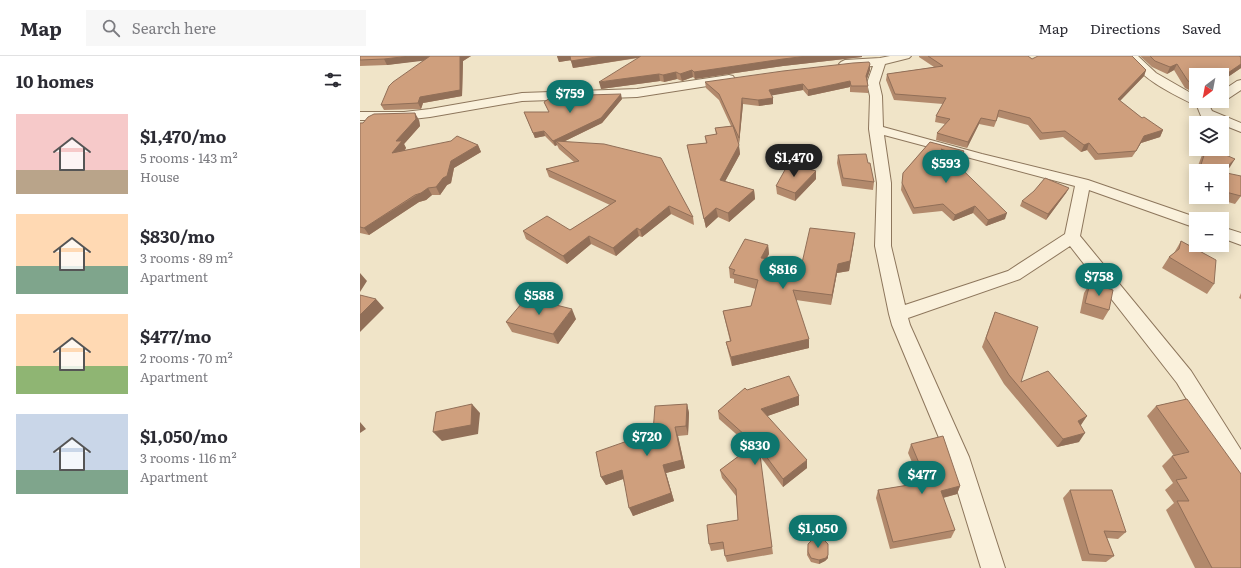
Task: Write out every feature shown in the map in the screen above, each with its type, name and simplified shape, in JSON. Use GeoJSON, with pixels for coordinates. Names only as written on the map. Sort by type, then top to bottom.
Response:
{"type":"FeatureCollection","features":[{"type":"Feature","properties":{"kind":"street"},"geometry":{"type":"LineString","coordinates":[[829,66],[855,60],[880,62],[905,56]]}},
{"type":"Feature","properties":{"kind":"street"},"geometry":{"type":"LineString","coordinates":[[1132,56],[1139,66],[1178,92],[1189,96]]}},
{"type":"Feature","properties":{"kind":"street"},"geometry":{"type":"LineString","coordinates":[[880,62],[873,83],[876,96],[876,129],[884,183],[883,246],[898,314],[901,325],[958,457],[994,568]]}},
{"type":"Feature","properties":{"kind":"street"},"geometry":{"type":"LineString","coordinates":[[360,116],[404,116],[430,113],[522,96],[637,93],[745,77]]}},
{"type":"Feature","properties":{"kind":"street"},"geometry":{"type":"LineString","coordinates":[[1229,92],[1241,84]]}},
{"type":"Feature","properties":{"kind":"street"},"geometry":{"type":"LineString","coordinates":[[1205,108],[1206,113],[1241,128]]}},
{"type":"Feature","properties":{"kind":"street"},"geometry":{"type":"LineString","coordinates":[[876,129],[978,157],[1083,183],[1189,221]]}},
{"type":"Feature","properties":{"kind":"street"},"geometry":{"type":"LineString","coordinates":[[898,314],[1014,275],[1072,236],[1083,183]]}},
{"type":"Feature","properties":{"kind":"street"},"geometry":{"type":"LineString","coordinates":[[1229,235],[1241,239]]}},
{"type":"Feature","properties":{"kind":"street"},"geometry":{"type":"LineString","coordinates":[[1072,236],[1184,377],[1241,470]]}},
{"type":"Feature","properties":{"kind":"building"},"geometry":{"type":"Polygon","coordinates":[[[360,56],[410,56],[360,60],[360,56]]]}},
{"type":"Feature","properties":{"kind":"building"},"geometry":{"type":"Polygon","coordinates":[[[430,56],[460,56],[460,90],[420,97],[418,103],[381,105],[389,86],[393,82],[430,56]]]}},
{"type":"Feature","properties":{"kind":"building"},"geometry":{"type":"Polygon","coordinates":[[[570,56],[602,56],[571,61],[570,56]]]}},
{"type":"Feature","properties":{"kind":"building"},"geometry":{"type":"Polygon","coordinates":[[[641,56],[807,56],[694,72],[692,70],[680,74],[676,72],[663,75],[659,74],[599,82],[641,56]]]}},
{"type":"Feature","properties":{"kind":"building"},"geometry":{"type":"Polygon","coordinates":[[[928,56],[1028,56],[1032,59],[1038,56],[1132,56],[1146,70],[1118,99],[1142,118],[1144,117],[1163,130],[1144,136],[1136,151],[1098,154],[1089,143],[1084,145],[1065,131],[1042,133],[1030,118],[999,110],[996,121],[981,118],[968,142],[937,133],[950,119],[936,116],[946,98],[895,94],[887,74],[943,66],[928,56]]]}},
{"type":"Feature","properties":{"kind":"building"},"geometry":{"type":"Polygon","coordinates":[[[1150,56],[1241,57],[1241,64],[1229,72],[1229,68],[1189,68],[1189,82],[1177,64],[1170,67],[1155,61],[1150,56]]]}},
{"type":"Feature","properties":{"kind":"building"},"geometry":{"type":"Polygon","coordinates":[[[869,62],[870,64],[866,76],[868,86],[851,86],[850,81],[808,90],[803,84],[769,90],[773,98],[758,100],[742,98],[739,138],[719,94],[705,82],[783,71],[869,62]]]}},
{"type":"Feature","properties":{"kind":"building"},"geometry":{"type":"Polygon","coordinates":[[[621,94],[601,118],[553,141],[544,131],[533,133],[524,112],[549,112],[544,102],[553,96],[621,94]]]}},
{"type":"Feature","properties":{"kind":"building"},"geometry":{"type":"Polygon","coordinates":[[[415,113],[416,119],[396,141],[402,141],[392,153],[451,141],[457,136],[478,145],[451,161],[447,176],[443,178],[436,187],[428,188],[364,228],[360,227],[360,123],[363,123],[368,117],[374,114],[415,113]]]}},
{"type":"Feature","properties":{"kind":"building"},"geometry":{"type":"Polygon","coordinates":[[[733,126],[739,145],[720,180],[754,190],[728,213],[716,208],[704,219],[687,145],[707,143],[705,136],[717,134],[715,128],[733,126]]]}},
{"type":"Feature","properties":{"kind":"building"},"geometry":{"type":"Polygon","coordinates":[[[556,141],[604,144],[661,158],[693,217],[669,206],[640,230],[637,228],[613,248],[589,236],[563,256],[523,231],[547,216],[570,230],[616,201],[546,169],[579,161],[556,141]]]}},
{"type":"Feature","properties":{"kind":"building"},"geometry":{"type":"Polygon","coordinates":[[[930,142],[964,151],[961,156],[941,149],[1007,213],[988,220],[975,206],[955,215],[943,204],[914,208],[902,183],[903,173],[930,142]]]}},
{"type":"Feature","properties":{"kind":"building"},"geometry":{"type":"Polygon","coordinates":[[[866,154],[868,163],[870,163],[874,182],[843,178],[838,155],[866,154]]]}},
{"type":"Feature","properties":{"kind":"building"},"geometry":{"type":"Polygon","coordinates":[[[1204,156],[1228,156],[1235,159],[1229,165],[1201,164],[1204,156]]]}},
{"type":"Feature","properties":{"kind":"building"},"geometry":{"type":"Polygon","coordinates":[[[790,164],[816,171],[795,193],[776,186],[786,168],[790,164]]]}},
{"type":"Feature","properties":{"kind":"building"},"geometry":{"type":"Polygon","coordinates":[[[1229,173],[1241,176],[1241,196],[1229,193],[1229,173]]]}},
{"type":"Feature","properties":{"kind":"building"},"geometry":{"type":"Polygon","coordinates":[[[1045,178],[1069,188],[1048,214],[1022,201],[1034,191],[1045,178]]]}},
{"type":"Feature","properties":{"kind":"building"},"geometry":{"type":"Polygon","coordinates":[[[810,228],[855,233],[850,261],[838,264],[832,295],[793,290],[809,339],[731,357],[726,342],[731,341],[723,311],[751,306],[758,280],[733,274],[735,270],[729,268],[745,239],[768,245],[761,258],[802,263],[810,228]]]}},
{"type":"Feature","properties":{"kind":"building"},"geometry":{"type":"Polygon","coordinates":[[[1181,241],[1189,245],[1189,252],[1201,252],[1216,260],[1214,284],[1169,257],[1179,249],[1181,241]]]}},
{"type":"Feature","properties":{"kind":"building"},"geometry":{"type":"Polygon","coordinates":[[[1090,283],[1113,290],[1109,310],[1085,303],[1090,283]]]}},
{"type":"Feature","properties":{"kind":"building"},"geometry":{"type":"Polygon","coordinates":[[[360,295],[376,299],[360,315],[360,295]]]}},
{"type":"Feature","properties":{"kind":"building"},"geometry":{"type":"Polygon","coordinates":[[[528,298],[572,309],[553,334],[506,322],[528,298]]]}},
{"type":"Feature","properties":{"kind":"building"},"geometry":{"type":"Polygon","coordinates":[[[995,312],[1038,327],[1021,382],[1048,371],[1087,416],[1078,421],[1085,433],[1063,439],[1009,375],[986,338],[995,312]]]}},
{"type":"Feature","properties":{"kind":"building"},"geometry":{"type":"Polygon","coordinates":[[[789,376],[799,396],[761,409],[807,460],[783,479],[759,447],[772,547],[725,556],[723,542],[709,544],[707,525],[738,520],[736,489],[720,470],[755,444],[718,411],[745,388],[747,390],[789,376]]]}},
{"type":"Feature","properties":{"kind":"building"},"geometry":{"type":"Polygon","coordinates":[[[1187,399],[1241,474],[1241,568],[1212,568],[1177,501],[1189,501],[1176,480],[1187,478],[1172,456],[1189,452],[1156,406],[1187,399]]]}},
{"type":"Feature","properties":{"kind":"building"},"geometry":{"type":"Polygon","coordinates":[[[472,404],[471,425],[433,432],[436,412],[472,404]]]}},
{"type":"Feature","properties":{"kind":"building"},"geometry":{"type":"Polygon","coordinates":[[[687,404],[686,426],[675,427],[682,460],[663,465],[671,493],[629,508],[622,470],[601,477],[596,452],[653,432],[655,406],[687,404]]]}},
{"type":"Feature","properties":{"kind":"building"},"geometry":{"type":"Polygon","coordinates":[[[943,436],[960,486],[941,491],[955,530],[893,542],[878,490],[927,482],[911,444],[943,436]]]}},
{"type":"Feature","properties":{"kind":"building"},"geometry":{"type":"Polygon","coordinates":[[[1070,490],[1112,490],[1126,532],[1104,531],[1114,556],[1089,554],[1070,490]]]}},
{"type":"Feature","properties":{"kind":"building"},"geometry":{"type":"Polygon","coordinates":[[[813,539],[823,539],[828,544],[828,555],[826,558],[819,560],[811,558],[808,552],[808,544],[813,539]]]}}]}
